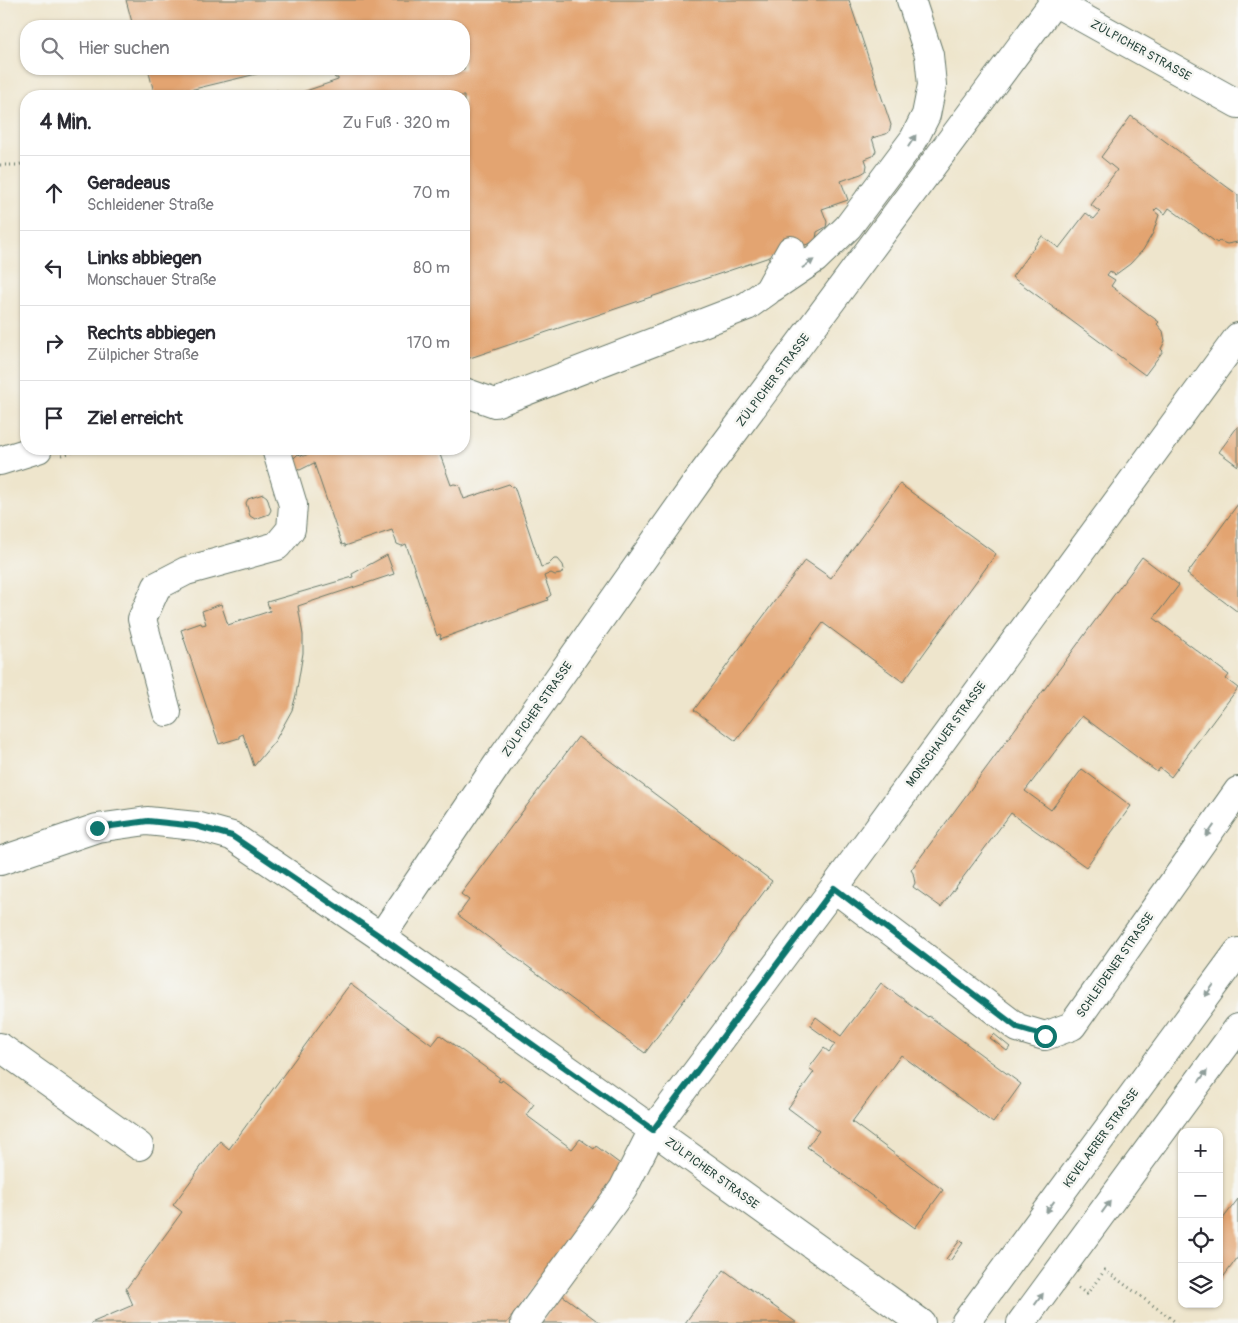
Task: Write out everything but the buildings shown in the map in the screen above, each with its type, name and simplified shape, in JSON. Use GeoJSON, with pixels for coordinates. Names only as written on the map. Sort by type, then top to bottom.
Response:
{"type":"FeatureCollection","features":[{"type":"Feature","properties":{"kind":"street"},"geometry":{"type":"LineString","coordinates":[[470,394],[495,403],[747,306],[815,259],[848,227],[914,139],[926,115],[932,85],[929,56],[911,0]]}},
{"type":"Feature","properties":{"kind":"street","name":"ZÜLPICHER STRASSE"},"geometry":{"type":"LineString","coordinates":[[381,937],[497,765],[702,475],[1054,2],[1238,104]]}},
{"type":"Feature","properties":{"kind":"street"},"geometry":{"type":"LineString","coordinates":[[768,291],[791,250]]}},
{"type":"Feature","properties":{"kind":"street","name":"MONSCHAUER STRASSE"},"geometry":{"type":"LineString","coordinates":[[525,1323],[623,1190],[653,1130],[834,888],[1238,337]]}},
{"type":"Feature","properties":{"kind":"street"},"geometry":{"type":"LineString","coordinates":[[0,461],[20,455]]}},
{"type":"Feature","properties":{"kind":"street"},"geometry":{"type":"LineString","coordinates":[[167,712],[142,619],[157,586],[186,571],[277,546],[291,529],[293,504],[278,455]]}},
{"type":"Feature","properties":{"kind":"street","name":"SCHLEIDENER STRASSE"},"geometry":{"type":"LineString","coordinates":[[834,888],[1018,1028],[1045,1036],[1072,1026],[1238,791]]}},
{"type":"Feature","properties":{"kind":"street","name":"ZÜLPICHER STRASSE"},"geometry":{"type":"LineString","coordinates":[[0,861],[97,828],[148,821],[196,826],[232,836],[381,937],[921,1323]]}},
{"type":"Feature","properties":{"kind":"street","name":"KEVELAERER STRASSE"},"geometry":{"type":"LineString","coordinates":[[965,1323],[1238,952]]}},
{"type":"Feature","properties":{"kind":"street"},"geometry":{"type":"LineString","coordinates":[[1021,1323],[1238,1028]]}},
{"type":"Feature","properties":{"kind":"street"},"geometry":{"type":"LineString","coordinates":[[0,1047],[139,1146]]}},
{"type":"Feature","properties":{"kind":"path"},"geometry":{"type":"LineString","coordinates":[[0,165],[20,164]]}},
{"type":"Feature","properties":{"kind":"path"},"geometry":{"type":"LineString","coordinates":[[1057,1275],[1087,1294],[1105,1270],[1178,1323]]}},
{"type":"Feature","properties":{"kind":"route"},"geometry":{"type":"LineString","coordinates":[[97,828],[148,821],[196,826],[232,836],[381,937],[653,1130],[834,888],[1018,1028],[1045,1036]]}}]}
